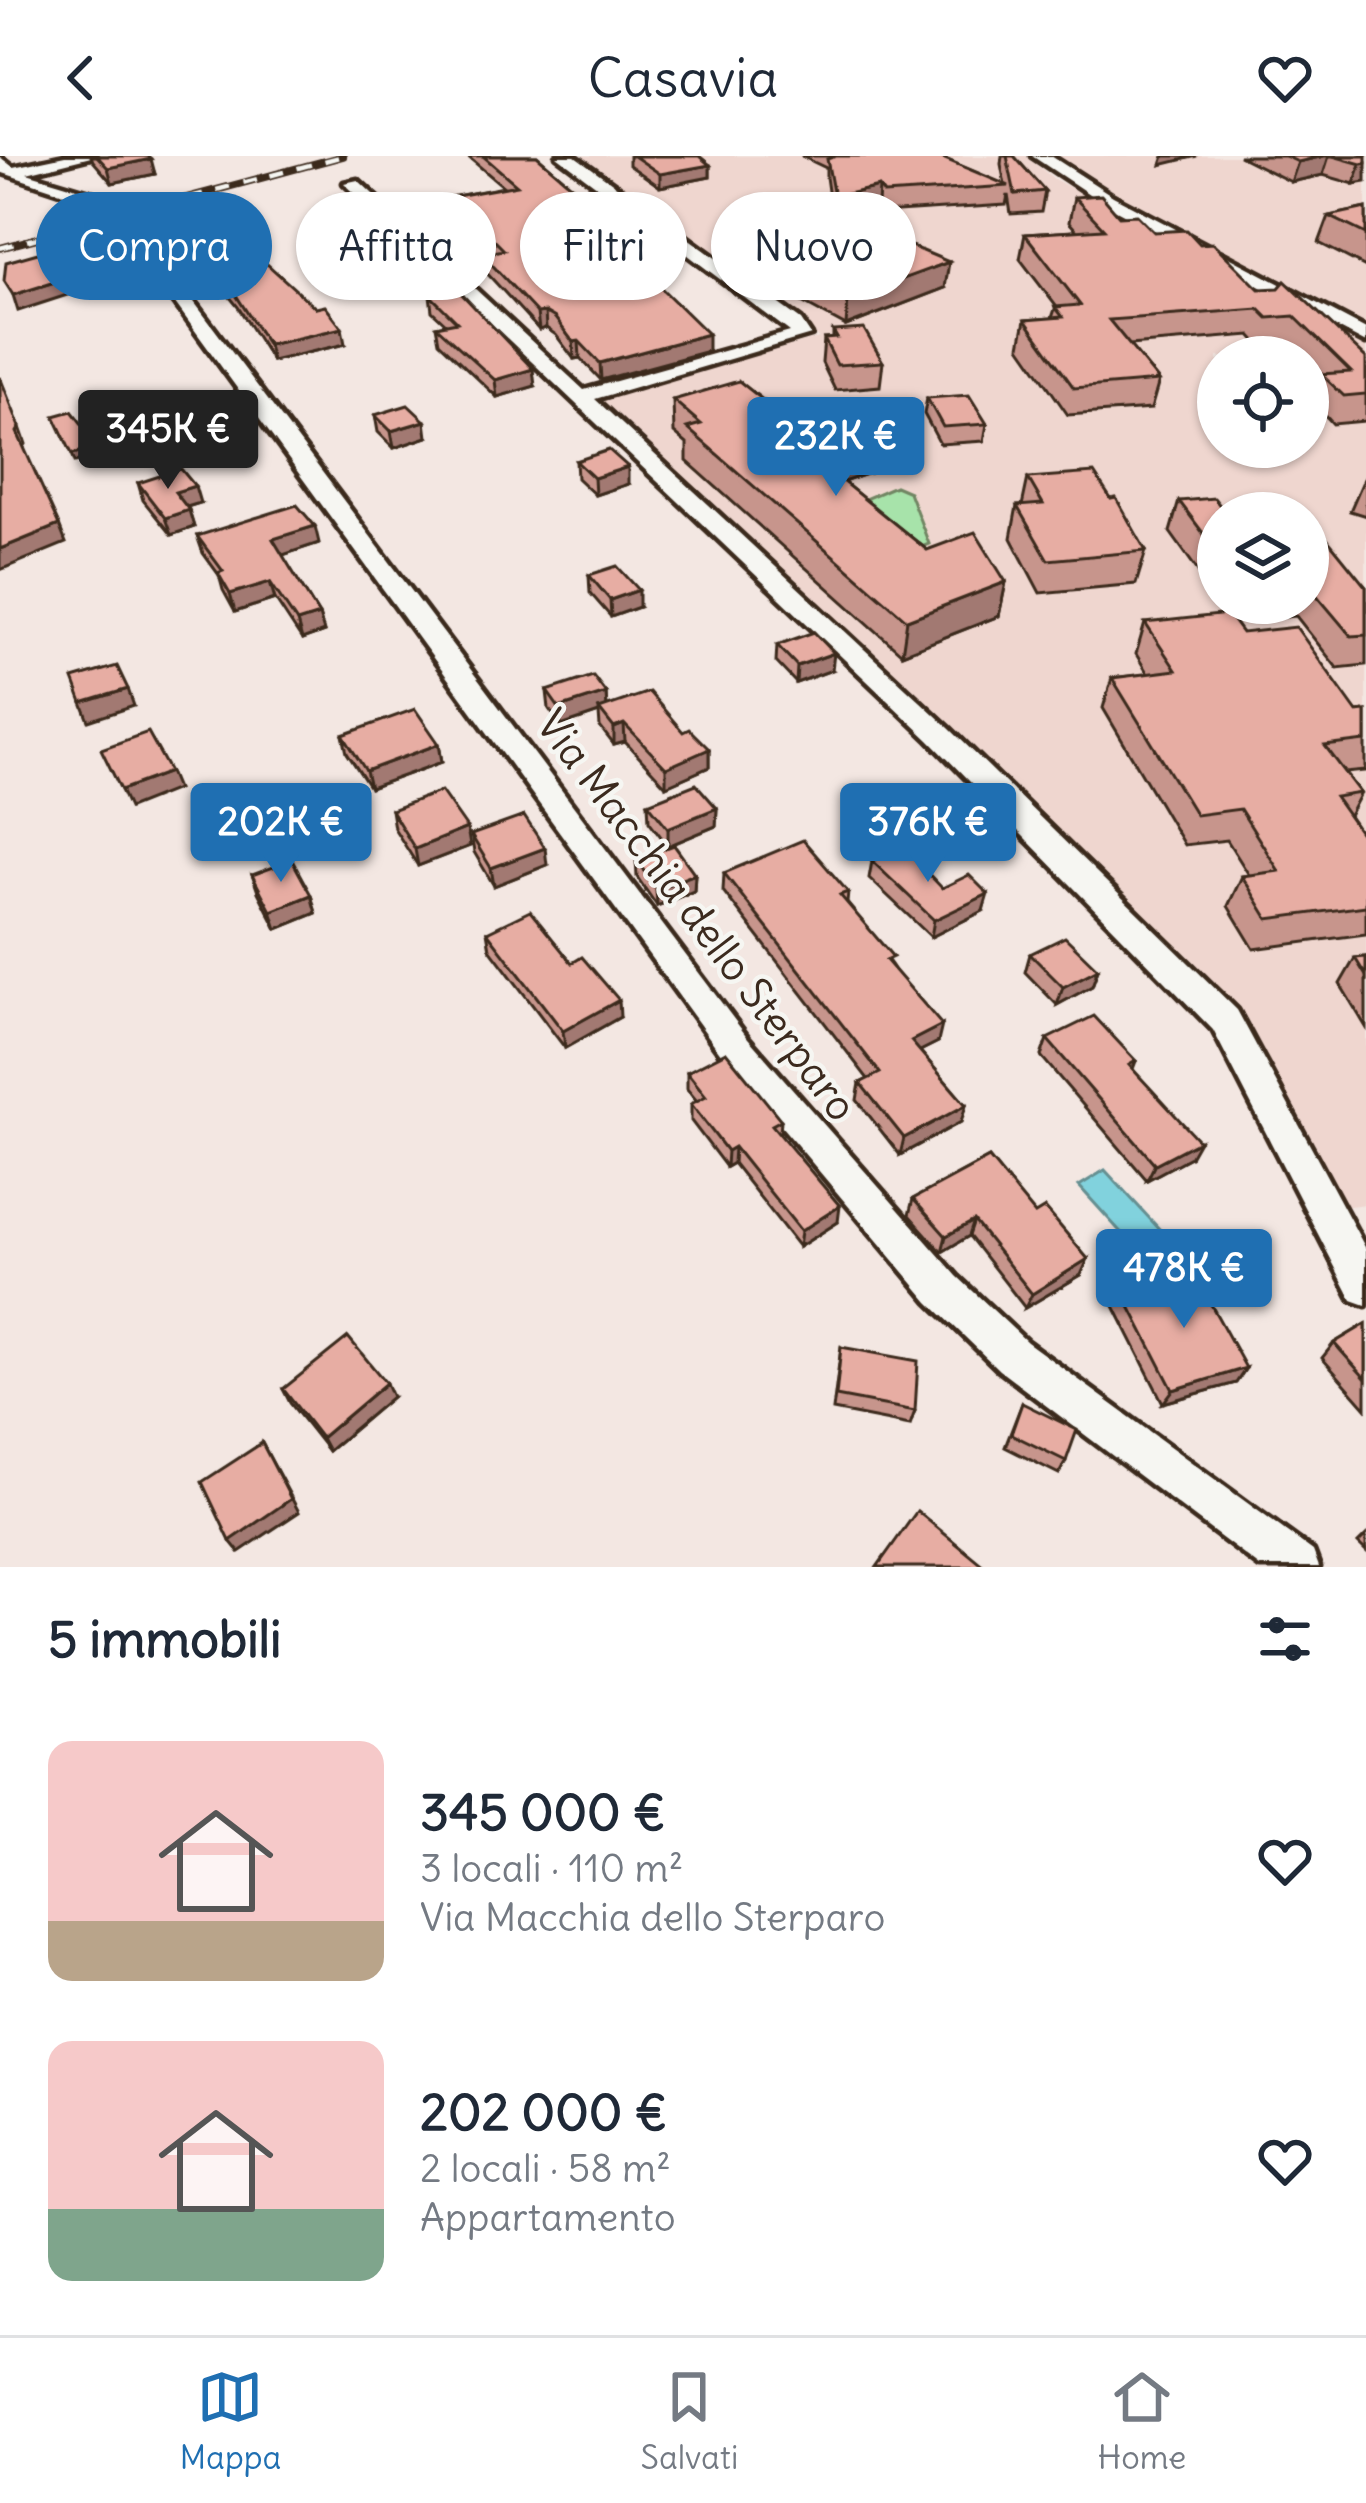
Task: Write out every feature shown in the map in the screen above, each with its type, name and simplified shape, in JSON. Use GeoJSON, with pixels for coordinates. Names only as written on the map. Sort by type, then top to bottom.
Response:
{"type":"FeatureCollection","features":[{"type":"Feature","properties":{"kind":"street"},"geometry":{"type":"LineString","coordinates":[[3,170],[87,156]]}},
{"type":"Feature","properties":{"kind":"street"},"geometry":{"type":"LineString","coordinates":[[565,156],[794,324],[801,335],[580,397]]}},
{"type":"Feature","properties":{"kind":"street"},"geometry":{"type":"LineString","coordinates":[[1040,156],[1107,200],[1366,338]]}},
{"type":"Feature","properties":{"kind":"street","name":"Via Macchia dello Sterparo"},"geometry":{"type":"LineString","coordinates":[[3,170],[86,196],[120,218],[724,1032],[943,1289],[1013,1356],[1297,1567]]}},
{"type":"Feature","properties":{"kind":"street"},"geometry":{"type":"LineString","coordinates":[[352,183],[939,734],[1225,1020],[1366,1287]]}},
{"type":"Feature","properties":{"kind":"shaded area"},"geometry":{"type":"Polygon","coordinates":[[[573,156],[1026,156],[1054,179],[1366,345],[1366,1204],[1341,1207],[1230,1005],[929,705],[589,399],[819,338],[768,300],[916,300],[916,192],[711,192],[711,258],[687,240],[687,192],[622,192],[573,156]]]}},
{"type":"Feature","properties":{"kind":"shaded area"},"geometry":{"type":"Polygon","coordinates":[[[1052,156],[1366,156],[1366,333],[1130,208],[1052,156]]]}},
{"type":"Feature","properties":{"kind":"green space"},"geometry":{"type":"Polygon","coordinates":[[[895,486],[909,492],[929,544],[922,547],[860,501],[895,486]]]}},
{"type":"Feature","properties":{"kind":"water"},"geometry":{"type":"Polygon","coordinates":[[[1105,1170],[1162,1232],[1136,1249],[1079,1186],[1105,1170]]]}},
{"type":"Feature","properties":{"kind":"building"},"geometry":{"type":"Polygon","coordinates":[[[97,156],[148,156],[151,159],[108,168],[97,156]]]}},
{"type":"Feature","properties":{"kind":"building"},"geometry":{"type":"Polygon","coordinates":[[[483,156],[537,156],[579,192],[520,192],[520,295],[496,269],[496,251],[504,250],[496,242],[496,192],[478,192],[517,185],[483,156]]]}},
{"type":"Feature","properties":{"kind":"building"},"geometry":{"type":"Polygon","coordinates":[[[634,156],[699,156],[710,165],[660,174],[634,156]]]}},
{"type":"Feature","properties":{"kind":"building"},"geometry":{"type":"Polygon","coordinates":[[[938,156],[1009,186],[833,192],[827,159],[938,156]]]}},
{"type":"Feature","properties":{"kind":"building"},"geometry":{"type":"Polygon","coordinates":[[[1007,156],[1014,156],[1045,191],[1015,194],[1007,156]]]}},
{"type":"Feature","properties":{"kind":"building"},"geometry":{"type":"Polygon","coordinates":[[[1285,156],[1324,156],[1298,162],[1285,156]]]}},
{"type":"Feature","properties":{"kind":"building"},"geometry":{"type":"Polygon","coordinates":[[[1333,156],[1366,156],[1366,163],[1361,164],[1333,156]]]}},
{"type":"Feature","properties":{"kind":"building"},"geometry":{"type":"Polygon","coordinates":[[[1101,195],[1119,216],[1137,215],[1154,232],[1187,230],[1200,244],[1213,243],[1259,289],[1279,288],[1285,281],[1366,358],[1366,394],[1344,396],[1329,382],[1329,373],[1351,372],[1329,350],[1329,336],[1314,336],[1294,316],[1268,318],[1259,309],[1109,320],[1159,381],[1074,388],[1025,320],[1063,317],[1055,307],[1080,305],[1025,234],[1104,229],[1074,197],[1101,195]]]}},
{"type":"Feature","properties":{"kind":"building"},"geometry":{"type":"Polygon","coordinates":[[[1366,208],[1366,234],[1329,216],[1366,208]]]}},
{"type":"Feature","properties":{"kind":"building"},"geometry":{"type":"Polygon","coordinates":[[[916,248],[949,262],[916,274],[916,248]]]}},
{"type":"Feature","properties":{"kind":"building"},"geometry":{"type":"Polygon","coordinates":[[[36,254],[36,288],[13,295],[4,281],[6,262],[36,254]]]}},
{"type":"Feature","properties":{"kind":"building"},"geometry":{"type":"Polygon","coordinates":[[[272,268],[296,290],[296,300],[307,300],[316,308],[325,306],[342,328],[268,345],[239,300],[272,300],[272,268]]]}},
{"type":"Feature","properties":{"kind":"building"},"geometry":{"type":"Polygon","coordinates":[[[435,300],[467,300],[533,369],[495,380],[436,326],[457,322],[435,300]]]}},
{"type":"Feature","properties":{"kind":"building"},"geometry":{"type":"Polygon","coordinates":[[[525,300],[673,300],[708,334],[600,363],[579,341],[573,342],[555,318],[537,313],[525,300]]]}},
{"type":"Feature","properties":{"kind":"building"},"geometry":{"type":"Polygon","coordinates":[[[864,329],[883,362],[837,365],[824,339],[837,338],[833,331],[864,329]]]}},
{"type":"Feature","properties":{"kind":"building"},"geometry":{"type":"Polygon","coordinates":[[[0,377],[20,427],[17,432],[59,525],[0,549],[0,377]]]}},
{"type":"Feature","properties":{"kind":"building"},"geometry":{"type":"Polygon","coordinates":[[[739,381],[797,427],[857,409],[892,434],[815,459],[927,550],[975,532],[1006,582],[907,620],[687,428],[701,424],[673,400],[739,381]]]}},
{"type":"Feature","properties":{"kind":"building"},"geometry":{"type":"Polygon","coordinates":[[[969,395],[987,424],[943,427],[927,398],[969,395]]]}},
{"type":"Feature","properties":{"kind":"building"},"geometry":{"type":"Polygon","coordinates":[[[408,405],[425,421],[391,431],[375,415],[408,405]]]}},
{"type":"Feature","properties":{"kind":"building"},"geometry":{"type":"Polygon","coordinates":[[[72,411],[100,447],[72,454],[54,416],[72,411]]]}},
{"type":"Feature","properties":{"kind":"building"},"geometry":{"type":"Polygon","coordinates":[[[609,450],[628,467],[594,478],[576,461],[609,450]]]}},
{"type":"Feature","properties":{"kind":"building"},"geometry":{"type":"Polygon","coordinates":[[[181,469],[195,486],[175,492],[189,510],[165,518],[138,483],[181,469]]]}},
{"type":"Feature","properties":{"kind":"building"},"geometry":{"type":"Polygon","coordinates":[[[1094,473],[1111,499],[1116,498],[1146,551],[1048,560],[1017,506],[1043,504],[1028,478],[1094,473]]]}},
{"type":"Feature","properties":{"kind":"building"},"geometry":{"type":"Polygon","coordinates":[[[1197,499],[1197,525],[1179,501],[1197,499]]]}},
{"type":"Feature","properties":{"kind":"building"},"geometry":{"type":"Polygon","coordinates":[[[297,505],[315,526],[273,539],[319,615],[297,622],[270,582],[230,594],[218,573],[223,571],[197,536],[297,505]]]}},
{"type":"Feature","properties":{"kind":"building"},"geometry":{"type":"Polygon","coordinates":[[[1329,541],[1366,587],[1366,635],[1351,636],[1329,610],[1329,541]]]}},
{"type":"Feature","properties":{"kind":"building"},"geometry":{"type":"Polygon","coordinates":[[[617,566],[639,590],[610,600],[589,575],[617,566]]]}},
{"type":"Feature","properties":{"kind":"building"},"geometry":{"type":"Polygon","coordinates":[[[1197,617],[1197,624],[1235,624],[1242,633],[1296,627],[1357,712],[1366,711],[1366,741],[1325,746],[1361,793],[1335,797],[1366,841],[1366,906],[1268,919],[1242,876],[1279,871],[1240,809],[1196,815],[1112,678],[1176,670],[1145,623],[1197,617]]]}},
{"type":"Feature","properties":{"kind":"building"},"geometry":{"type":"Polygon","coordinates":[[[814,632],[834,653],[797,666],[777,645],[814,632]]]}},
{"type":"Feature","properties":{"kind":"building"},"geometry":{"type":"Polygon","coordinates":[[[117,666],[128,689],[82,703],[73,679],[117,666]]]}},
{"type":"Feature","properties":{"kind":"building"},"geometry":{"type":"Polygon","coordinates":[[[593,676],[606,693],[559,708],[547,691],[593,676]]]}},
{"type":"Feature","properties":{"kind":"building"},"geometry":{"type":"Polygon","coordinates":[[[649,692],[683,732],[689,729],[709,749],[666,768],[624,724],[614,728],[599,709],[649,692]]]}},
{"type":"Feature","properties":{"kind":"building"},"geometry":{"type":"Polygon","coordinates":[[[415,709],[439,744],[366,771],[343,735],[415,709]]]}},
{"type":"Feature","properties":{"kind":"building"},"geometry":{"type":"Polygon","coordinates":[[[148,732],[170,772],[121,790],[101,749],[148,732]]]}},
{"type":"Feature","properties":{"kind":"building"},"geometry":{"type":"Polygon","coordinates":[[[696,784],[717,808],[668,828],[648,803],[696,784]]]}},
{"type":"Feature","properties":{"kind":"building"},"geometry":{"type":"Polygon","coordinates":[[[441,791],[467,828],[415,849],[391,810],[441,791]]]}},
{"type":"Feature","properties":{"kind":"building"},"geometry":{"type":"Polygon","coordinates":[[[524,816],[545,848],[491,868],[471,835],[524,816]]]}},
{"type":"Feature","properties":{"kind":"building"},"geometry":{"type":"Polygon","coordinates":[[[803,840],[848,892],[840,895],[893,957],[886,960],[942,1025],[911,1041],[966,1105],[904,1138],[860,1083],[880,1073],[724,873],[803,840]]]}},
{"type":"Feature","properties":{"kind":"building"},"geometry":{"type":"Polygon","coordinates":[[[674,845],[695,874],[656,889],[636,859],[674,845]]]}},
{"type":"Feature","properties":{"kind":"building"},"geometry":{"type":"Polygon","coordinates":[[[903,847],[942,888],[969,875],[988,894],[934,920],[872,861],[903,847]]]}},
{"type":"Feature","properties":{"kind":"building"},"geometry":{"type":"Polygon","coordinates":[[[292,860],[311,895],[271,911],[252,875],[292,860]]]}},
{"type":"Feature","properties":{"kind":"building"},"geometry":{"type":"Polygon","coordinates":[[[530,911],[572,963],[582,957],[619,1000],[563,1031],[487,932],[530,911]]]}},
{"type":"Feature","properties":{"kind":"building"},"geometry":{"type":"Polygon","coordinates":[[[1065,937],[1098,969],[1063,987],[1030,954],[1065,937]]]}},
{"type":"Feature","properties":{"kind":"building"},"geometry":{"type":"Polygon","coordinates":[[[1366,957],[1366,976],[1355,958],[1366,957]]]}},
{"type":"Feature","properties":{"kind":"building"},"geometry":{"type":"Polygon","coordinates":[[[1094,1016],[1136,1061],[1129,1065],[1199,1141],[1155,1164],[1047,1039],[1094,1016]]]}},
{"type":"Feature","properties":{"kind":"building"},"geometry":{"type":"Polygon","coordinates":[[[726,1052],[781,1120],[772,1125],[840,1206],[801,1231],[734,1147],[727,1151],[691,1104],[706,1096],[687,1072],[726,1052]]]}},
{"type":"Feature","properties":{"kind":"building"},"geometry":{"type":"Polygon","coordinates":[[[989,1158],[1035,1214],[1045,1208],[1088,1259],[1032,1294],[974,1221],[946,1236],[913,1199],[989,1158]]]}},
{"type":"Feature","properties":{"kind":"building"},"geometry":{"type":"Polygon","coordinates":[[[1193,1272],[1246,1368],[1173,1390],[1122,1291],[1193,1272]]]}},
{"type":"Feature","properties":{"kind":"building"},"geometry":{"type":"Polygon","coordinates":[[[1366,1324],[1366,1379],[1334,1343],[1366,1324]]]}},
{"type":"Feature","properties":{"kind":"building"},"geometry":{"type":"Polygon","coordinates":[[[348,1337],[386,1383],[321,1438],[283,1389],[348,1337]]]}},
{"type":"Feature","properties":{"kind":"building"},"geometry":{"type":"Polygon","coordinates":[[[841,1347],[918,1361],[915,1411],[836,1396],[841,1347]]]}},
{"type":"Feature","properties":{"kind":"building"},"geometry":{"type":"Polygon","coordinates":[[[1022,1403],[1077,1430],[1066,1461],[1011,1434],[1022,1403]]]}},
{"type":"Feature","properties":{"kind":"building"},"geometry":{"type":"Polygon","coordinates":[[[262,1443],[291,1499],[230,1541],[202,1482],[262,1443]]]}},
{"type":"Feature","properties":{"kind":"building"},"geometry":{"type":"Polygon","coordinates":[[[917,1511],[985,1567],[877,1567],[917,1511]]]}},
{"type":"Feature","properties":{"kind":"railway"},"geometry":{"type":"LineString","coordinates":[[0,248],[343,156]]}}]}
